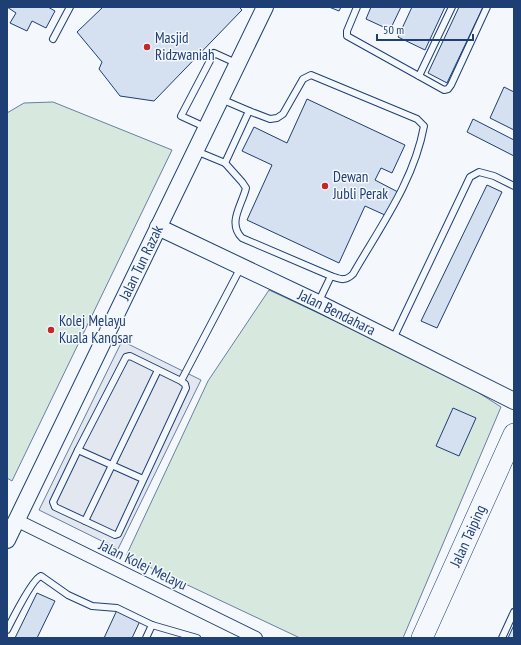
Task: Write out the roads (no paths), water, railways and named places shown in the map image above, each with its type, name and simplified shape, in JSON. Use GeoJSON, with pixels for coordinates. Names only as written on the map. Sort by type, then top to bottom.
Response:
{"type":"FeatureCollection","features":[{"type":"Feature","properties":{"kind":"highway","name":"Jalan Taiping"},"geometry":{"type":"LineString","coordinates":[[422,638],[514,434]]}},
{"type":"Feature","properties":{"kind":"street","name":"Jalan Tun Razak"},"geometry":{"type":"LineString","coordinates":[[7,540],[265,7]]}},
{"type":"Feature","properties":{"kind":"street","name":"Jalan Bendahara"},"geometry":{"type":"LineString","coordinates":[[158,228],[318,303],[514,401]]}},
{"type":"Feature","properties":{"kind":"street","name":"Jalan Kolej Melayu"},"geometry":{"type":"LineString","coordinates":[[16,520],[256,638]]}},
{"type":"Feature","properties":{"kind":"lane"},"geometry":{"type":"LineString","coordinates":[[53,40],[70,7]]}},
{"type":"Feature","properties":{"kind":"lane"},"geometry":{"type":"LineString","coordinates":[[357,7],[347,31],[347,36],[444,90],[448,90],[487,7]]}},
{"type":"Feature","properties":{"kind":"lane"},"geometry":{"type":"LineString","coordinates":[[419,76],[452,7]]}},
{"type":"Feature","properties":{"kind":"lane"},"geometry":{"type":"LineString","coordinates":[[207,128],[180,116],[214,53],[238,64]]}},
{"type":"Feature","properties":{"kind":"lane"},"geometry":{"type":"LineString","coordinates":[[196,151],[225,163],[246,188],[236,217],[237,234],[242,238],[331,276],[342,279],[348,278],[353,274],[406,184],[421,142],[424,126],[417,119],[311,76],[303,79],[283,114],[277,118],[270,119],[221,99]]}},
{"type":"Feature","properties":{"kind":"lane"},"geometry":{"type":"LineString","coordinates":[[225,163],[249,111]]}},
{"type":"Feature","properties":{"kind":"lane"},"geometry":{"type":"LineString","coordinates":[[392,339],[470,178],[479,172],[494,176],[514,186]]}},
{"type":"Feature","properties":{"kind":"lane"},"geometry":{"type":"LineString","coordinates":[[181,381],[241,267]]}},
{"type":"Feature","properties":{"kind":"lane"},"geometry":{"type":"LineString","coordinates":[[318,303],[331,276]]}},
{"type":"Feature","properties":{"kind":"lane"},"geometry":{"type":"LineString","coordinates":[[130,356],[181,381],[185,384],[186,388],[117,535],[86,522],[53,505],[53,502],[78,450],[126,357],[130,356]]}},
{"type":"Feature","properties":{"kind":"lane"},"geometry":{"type":"LineString","coordinates":[[86,522],[158,370]]}},
{"type":"Feature","properties":{"kind":"lane"},"geometry":{"type":"LineString","coordinates":[[78,450],[143,479]]}},
{"type":"Feature","properties":{"kind":"lane"},"geometry":{"type":"LineString","coordinates":[[7,630],[28,591],[37,577],[41,576],[68,596],[92,606],[117,608],[152,625],[197,638]]}},
{"type":"Feature","properties":{"kind":"lane"},"geometry":{"type":"LineString","coordinates":[[502,638],[514,612]]}},
{"type":"Feature","properties":{"kind":"lane"},"geometry":{"type":"LineString","coordinates":[[146,638],[152,625]]}},
{"type":"Feature","properties":{"kind":"place","name":"Masjid Ridzwaniah"},"geometry":{"type":"Point","coordinates":[147,47]}},
{"type":"Feature","properties":{"kind":"place","name":"Dewan Jubli Perak"},"geometry":{"type":"Point","coordinates":[325,186]}},
{"type":"Feature","properties":{"kind":"place","name":"Kolej Melayu Kuala Kangsar"},"geometry":{"type":"Point","coordinates":[51,330]}}]}
